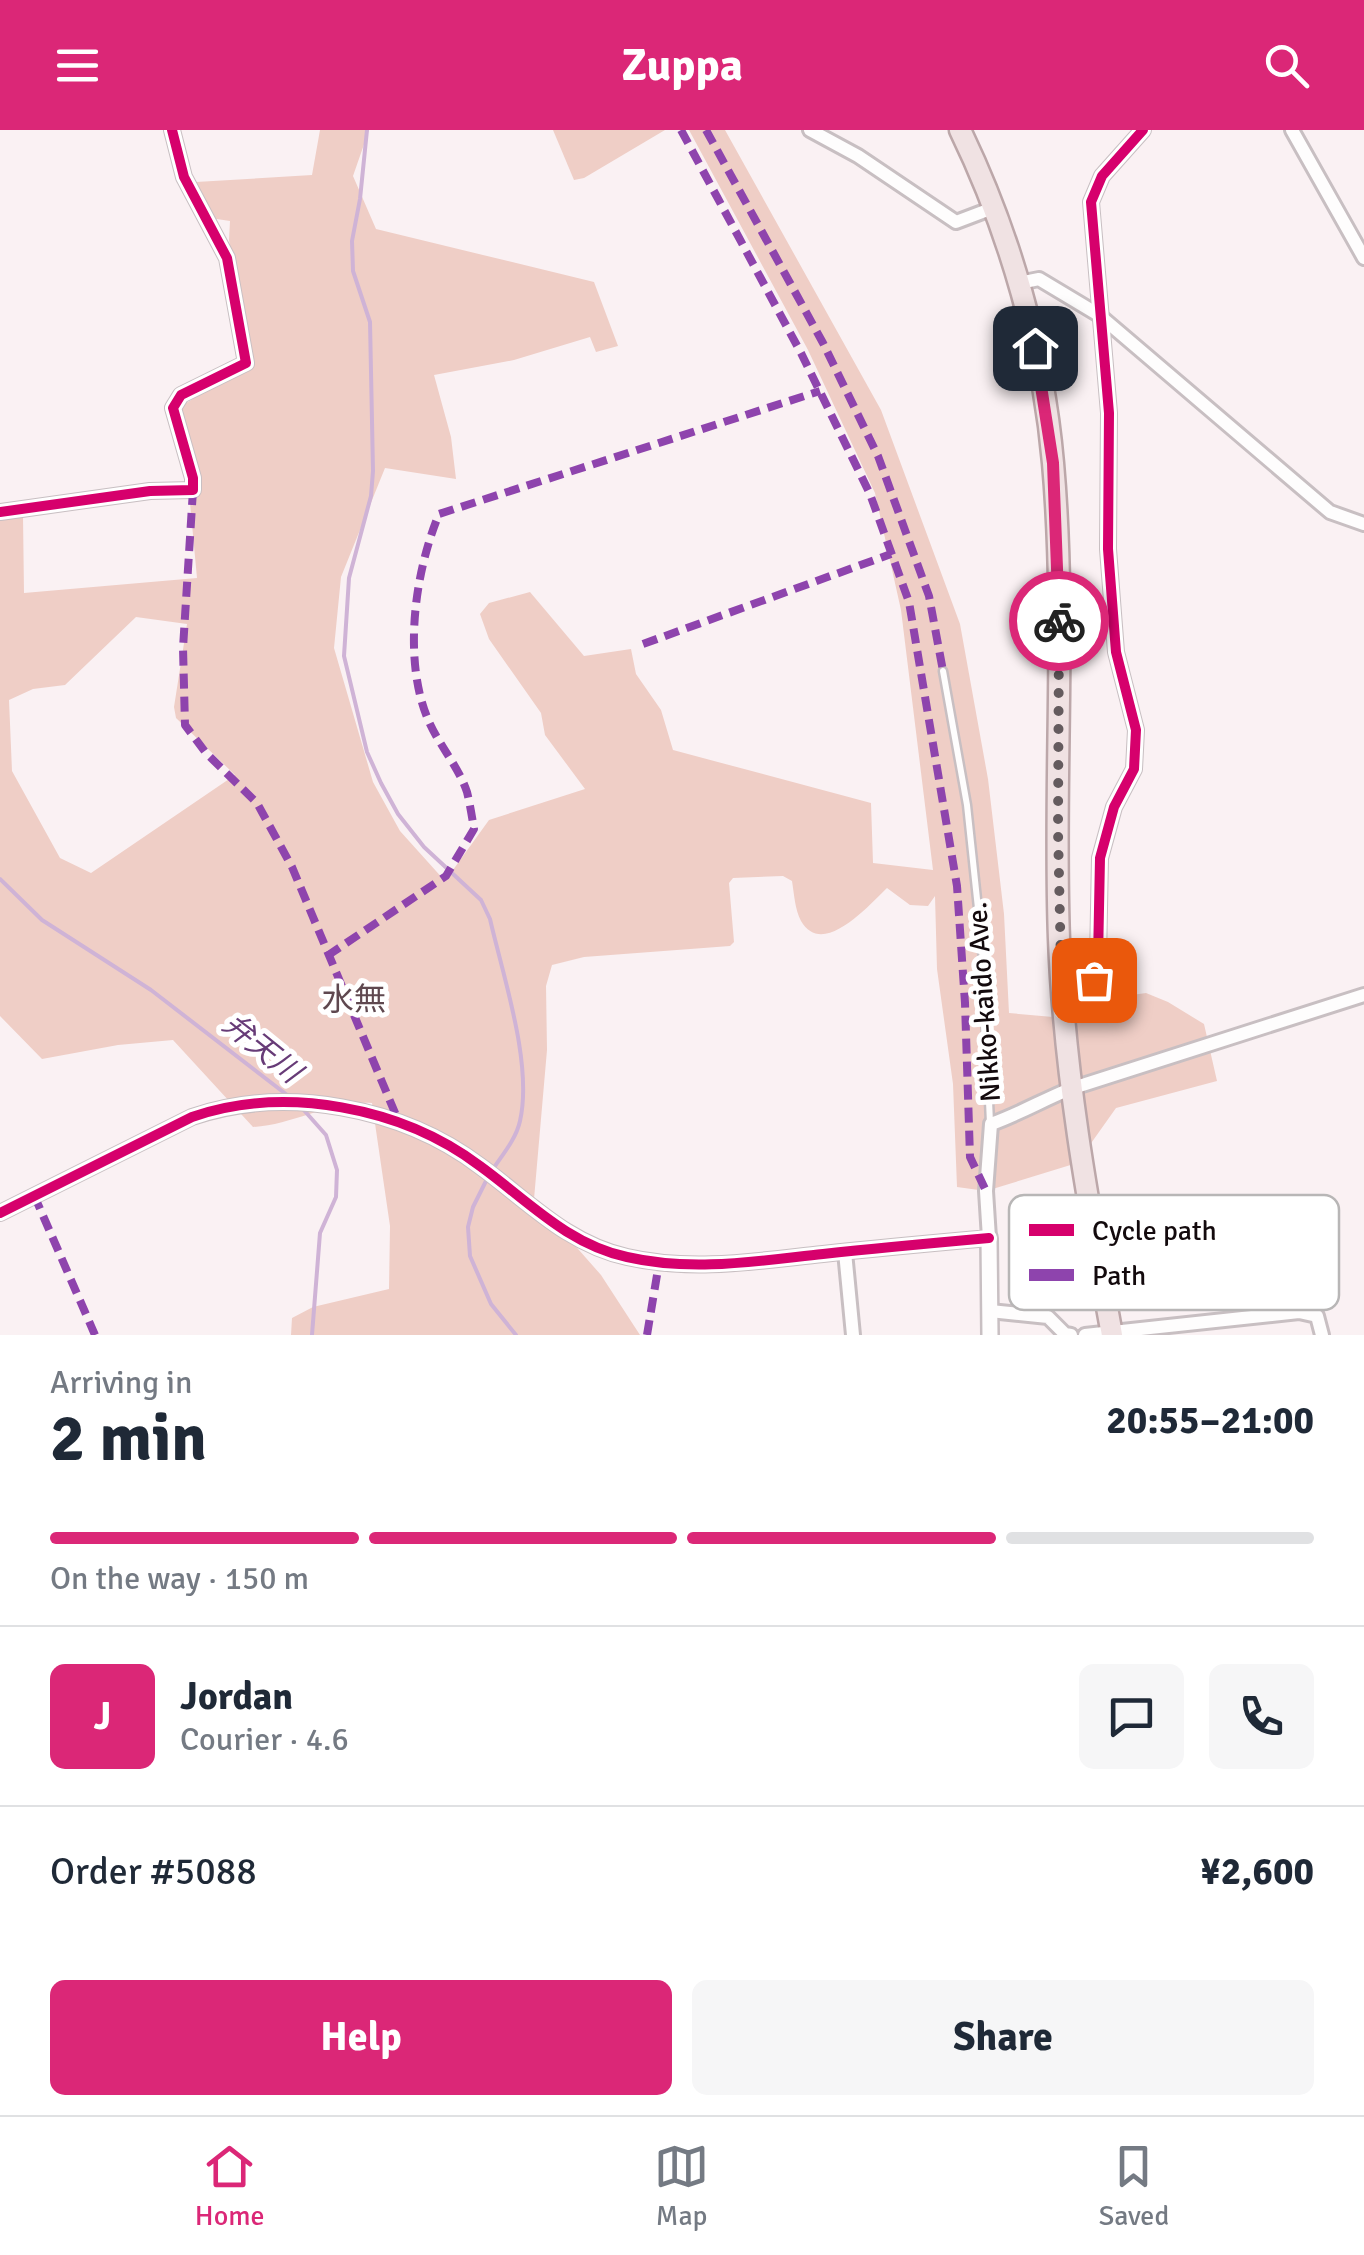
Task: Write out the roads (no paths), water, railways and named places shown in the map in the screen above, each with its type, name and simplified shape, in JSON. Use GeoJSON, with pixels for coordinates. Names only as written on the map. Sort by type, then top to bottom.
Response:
{"type":"FeatureCollection","features":[{"type":"Feature","properties":{"kind":"highway"},"geometry":{"type":"LineString","coordinates":[[960,130],[1019,283],[1046,405],[1058,534],[1062,1011],[1086,1195]]}},
{"type":"Feature","properties":{"kind":"street"},"geometry":{"type":"LineString","coordinates":[[0,512],[150,490],[193,490],[174,402],[246,362],[227,258],[184,177],[172,130]]}},
{"type":"Feature","properties":{"kind":"street"},"geometry":{"type":"LineString","coordinates":[[810,130],[858,156],[956,222],[993,208]]}},
{"type":"Feature","properties":{"kind":"street"},"geometry":{"type":"LineString","coordinates":[[1062,1011],[1084,1009],[1089,1001],[1098,959],[1100,858],[1114,808],[1134,769],[1136,730],[1116,652],[1108,549],[1109,413],[1091,202],[1102,176],[1143,130]]}},
{"type":"Feature","properties":{"kind":"street"},"geometry":{"type":"LineString","coordinates":[[1292,130],[1364,258]]}},
{"type":"Feature","properties":{"kind":"street"},"geometry":{"type":"LineString","coordinates":[[1019,283],[1039,279],[1099,315],[1330,512],[1364,524]]}},
{"type":"Feature","properties":{"kind":"street"},"geometry":{"type":"LineString","coordinates":[[990,1124],[1070,1090],[1364,995]]}},
{"type":"Feature","properties":{"kind":"street"},"geometry":{"type":"LineString","coordinates":[[0,1213],[192,1117],[216,1109],[315,1102],[398,1120],[478,1164],[530,1208],[593,1247],[624,1256],[659,1263],[718,1265],[989,1238]]}},
{"type":"Feature","properties":{"kind":"street","name":"Nikko-kaido Ave."},"geometry":{"type":"LineString","coordinates":[[990,1124],[986,1191],[990,1335]]}},
{"type":"Feature","properties":{"kind":"street"},"geometry":{"type":"LineString","coordinates":[[845,1252],[853,1335]]}},
{"type":"Feature","properties":{"kind":"street"},"geometry":{"type":"LineString","coordinates":[[990,1310],[1048,1317],[1071,1335]]}},
{"type":"Feature","properties":{"kind":"street"},"geometry":{"type":"LineString","coordinates":[[1085,1335],[1298,1312],[1317,1316],[1322,1335]]}},
{"type":"Feature","properties":{"kind":"lane","name":"Nikko-kaido Ave."},"geometry":{"type":"LineString","coordinates":[[943,671],[967,805],[982,946],[990,1124]]}},
{"type":"Feature","properties":{"kind":"waterway"},"geometry":{"type":"LineString","coordinates":[[367,130],[352,241],[353,271],[370,322],[373,471],[371,496],[349,578],[344,656],[367,752],[398,814],[424,847],[481,900],[490,919],[515,1020],[523,1073],[516,1134],[493,1169]]}},
{"type":"Feature","properties":{"kind":"waterway","name":"弁天川"},"geometry":{"type":"LineString","coordinates":[[0,879],[42,920],[151,990],[291,1098]]}},
{"type":"Feature","properties":{"kind":"waterway","name":"弁天川"},"geometry":{"type":"LineString","coordinates":[[302,1108],[326,1135],[337,1170],[336,1197],[320,1233],[312,1335]]}},
{"type":"Feature","properties":{"kind":"waterway"},"geometry":{"type":"LineString","coordinates":[[488,1177],[468,1227],[470,1256],[491,1304],[516,1335]]}},
{"type":"Feature","properties":{"kind":"district","name":"水無"},"geometry":{"type":"Point","coordinates":[354,999]}}]}
